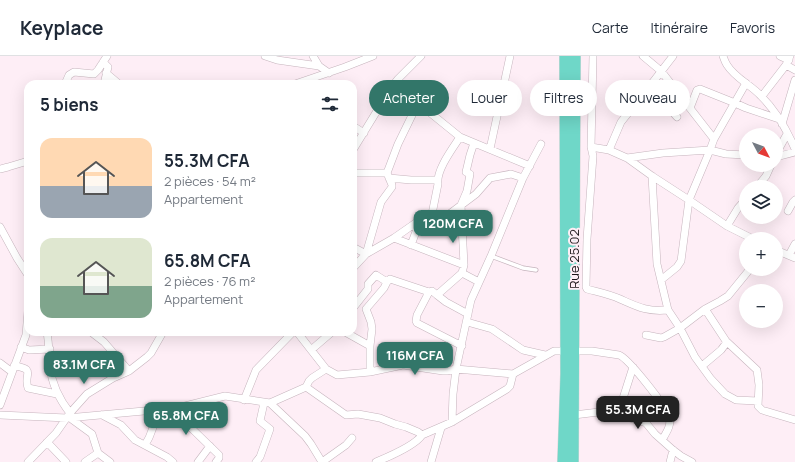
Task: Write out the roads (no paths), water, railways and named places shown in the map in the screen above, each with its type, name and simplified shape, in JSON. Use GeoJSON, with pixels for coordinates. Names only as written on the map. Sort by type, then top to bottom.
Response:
{"type":"FeatureCollection","features":[{"type":"Feature","properties":{"kind":"main road"},"geometry":{"type":"LineString","coordinates":[[563,462],[566,374],[570,350],[565,56]]}},
{"type":"Feature","properties":{"kind":"main road","name":"Rue 25.02"},"geometry":{"type":"LineString","coordinates":[[573,462],[574,415],[570,350],[575,56]]}},
{"type":"Feature","properties":{"kind":"street"},"geometry":{"type":"LineString","coordinates":[[265,56],[277,60],[319,66],[330,73]]}},
{"type":"Feature","properties":{"kind":"street"},"geometry":{"type":"LineString","coordinates":[[313,56],[319,66]]}},
{"type":"Feature","properties":{"kind":"street"},"geometry":{"type":"LineString","coordinates":[[308,80],[374,56]]}},
{"type":"Feature","properties":{"kind":"street"},"geometry":{"type":"LineString","coordinates":[[397,80],[421,56]]}},
{"type":"Feature","properties":{"kind":"street"},"geometry":{"type":"LineString","coordinates":[[490,150],[510,56]]}},
{"type":"Feature","properties":{"kind":"street"},"geometry":{"type":"LineString","coordinates":[[593,56],[591,147],[593,156],[587,244],[586,287],[587,289],[620,299],[642,309],[657,311],[668,310]]}},
{"type":"Feature","properties":{"kind":"street"},"geometry":{"type":"LineString","coordinates":[[642,56],[661,71],[669,80]]}},
{"type":"Feature","properties":{"kind":"street"},"geometry":{"type":"LineString","coordinates":[[654,80],[673,56]]}},
{"type":"Feature","properties":{"kind":"street"},"geometry":{"type":"LineString","coordinates":[[723,56],[726,64],[762,96],[781,121],[795,149]]}},
{"type":"Feature","properties":{"kind":"street"},"geometry":{"type":"LineString","coordinates":[[780,56],[788,60],[795,70]]}},
{"type":"Feature","properties":{"kind":"street"},"geometry":{"type":"LineString","coordinates":[[105,59],[108,67],[105,80]]}},
{"type":"Feature","properties":{"kind":"street"},"geometry":{"type":"LineString","coordinates":[[67,80],[74,72],[94,74],[105,59]]}},
{"type":"Feature","properties":{"kind":"street"},"geometry":{"type":"LineString","coordinates":[[762,96],[788,60]]}},
{"type":"Feature","properties":{"kind":"street"},"geometry":{"type":"LineString","coordinates":[[106,73],[114,80]]}},
{"type":"Feature","properties":{"kind":"street"},"geometry":{"type":"LineString","coordinates":[[781,121],[793,95],[795,80]]}},
{"type":"Feature","properties":{"kind":"street"},"geometry":{"type":"LineString","coordinates":[[661,280],[677,267],[681,261],[689,200],[714,139],[746,83]]}},
{"type":"Feature","properties":{"kind":"street"},"geometry":{"type":"LineString","coordinates":[[714,139],[690,108],[697,90],[699,89],[781,121]]}},
{"type":"Feature","properties":{"kind":"street"},"geometry":{"type":"LineString","coordinates":[[357,144],[375,116]]}},
{"type":"Feature","properties":{"kind":"street"},"geometry":{"type":"LineString","coordinates":[[366,254],[381,202],[392,187],[388,176],[398,144],[412,116]]}},
{"type":"Feature","properties":{"kind":"street"},"geometry":{"type":"LineString","coordinates":[[434,116],[460,137],[530,166]]}},
{"type":"Feature","properties":{"kind":"street"},"geometry":{"type":"LineString","coordinates":[[609,150],[621,122],[626,116]]}},
{"type":"Feature","properties":{"kind":"street"},"geometry":{"type":"LineString","coordinates":[[357,129],[364,134]]}},
{"type":"Feature","properties":{"kind":"street"},"geometry":{"type":"LineString","coordinates":[[783,142],[787,134]]}},
{"type":"Feature","properties":{"kind":"street"},"geometry":{"type":"LineString","coordinates":[[431,219],[438,184],[437,180],[445,160],[460,137]]}},
{"type":"Feature","properties":{"kind":"street"},"geometry":{"type":"LineString","coordinates":[[437,295],[463,269],[461,205],[467,191],[470,174],[466,172],[474,143]]}},
{"type":"Feature","properties":{"kind":"street"},"geometry":{"type":"LineString","coordinates":[[452,422],[456,369],[471,300],[523,178],[541,144]]}},
{"type":"Feature","properties":{"kind":"street"},"geometry":{"type":"LineString","coordinates":[[591,147],[609,150],[627,158],[728,226],[740,232]]}},
{"type":"Feature","properties":{"kind":"street"},"geometry":{"type":"LineString","coordinates":[[627,158],[663,153],[710,150],[726,154],[739,155]]}},
{"type":"Feature","properties":{"kind":"street"},"geometry":{"type":"LineString","coordinates":[[783,154],[795,152]]}},
{"type":"Feature","properties":{"kind":"street"},"geometry":{"type":"LineString","coordinates":[[0,168],[8,168],[24,162]]}},
{"type":"Feature","properties":{"kind":"street"},"geometry":{"type":"LineString","coordinates":[[357,173],[412,180],[437,180]]}},
{"type":"Feature","properties":{"kind":"street"},"geometry":{"type":"LineString","coordinates":[[357,264],[366,254],[394,238],[420,220],[444,218],[476,194],[490,178],[511,174],[523,178]]}},
{"type":"Feature","properties":{"kind":"street"},"geometry":{"type":"LineString","coordinates":[[652,176],[657,264],[668,310],[680,328],[695,357],[726,395],[736,400],[758,401]]}},
{"type":"Feature","properties":{"kind":"street"},"geometry":{"type":"LineString","coordinates":[[788,211],[795,200]]}},
{"type":"Feature","properties":{"kind":"street"},"geometry":{"type":"LineString","coordinates":[[728,226],[739,207]]}},
{"type":"Feature","properties":{"kind":"street"},"geometry":{"type":"LineString","coordinates":[[411,245],[420,220]]}},
{"type":"Feature","properties":{"kind":"street"},"geometry":{"type":"LineString","coordinates":[[0,227],[24,269]]}},
{"type":"Feature","properties":{"kind":"street"},"geometry":{"type":"LineString","coordinates":[[394,238],[463,269],[478,282]]}},
{"type":"Feature","properties":{"kind":"street"},"geometry":{"type":"LineString","coordinates":[[792,256],[795,244]]}},
{"type":"Feature","properties":{"kind":"street"},"geometry":{"type":"LineString","coordinates":[[357,250],[366,254]]}},
{"type":"Feature","properties":{"kind":"street"},"geometry":{"type":"LineString","coordinates":[[357,303],[368,289],[368,284],[376,275],[387,282]]}},
{"type":"Feature","properties":{"kind":"street"},"geometry":{"type":"LineString","coordinates":[[646,335],[661,338],[680,328],[705,309],[728,296],[744,276]]}},
{"type":"Feature","properties":{"kind":"street"},"geometry":{"type":"LineString","coordinates":[[370,372],[370,346],[372,329],[366,309],[390,279],[432,292],[446,302],[468,314]]}},
{"type":"Feature","properties":{"kind":"street"},"geometry":{"type":"LineString","coordinates":[[429,292],[417,315],[416,321],[462,346]]}},
{"type":"Feature","properties":{"kind":"street"},"geometry":{"type":"LineString","coordinates":[[705,309],[727,342],[758,370],[758,406],[762,410],[795,420]]}},
{"type":"Feature","properties":{"kind":"street"},"geometry":{"type":"LineString","coordinates":[[466,322],[492,329],[523,350],[545,355]]}},
{"type":"Feature","properties":{"kind":"street"},"geometry":{"type":"LineString","coordinates":[[0,405],[26,336]]}},
{"type":"Feature","properties":{"kind":"street"},"geometry":{"type":"LineString","coordinates":[[48,336],[52,374],[57,394],[69,416],[92,434],[98,453],[110,462]]}},
{"type":"Feature","properties":{"kind":"street"},"geometry":{"type":"LineString","coordinates":[[96,336],[104,342],[129,371]]}},
{"type":"Feature","properties":{"kind":"street"},"geometry":{"type":"LineString","coordinates":[[28,462],[56,433],[87,394],[112,378],[129,371],[147,357],[161,336]]}},
{"type":"Feature","properties":{"kind":"street"},"geometry":{"type":"LineString","coordinates":[[244,400],[256,370],[289,336]]}},
{"type":"Feature","properties":{"kind":"street"},"geometry":{"type":"LineString","coordinates":[[300,336],[326,369],[337,375],[370,372],[403,365],[443,371],[456,369],[513,374],[554,350],[592,351],[619,355],[625,358],[633,367],[660,400],[669,416],[669,426],[662,440]]}},
{"type":"Feature","properties":{"kind":"street"},"geometry":{"type":"LineString","coordinates":[[312,350],[328,336]]}},
{"type":"Feature","properties":{"kind":"street"},"geometry":{"type":"LineString","coordinates":[[351,336],[370,346]]}},
{"type":"Feature","properties":{"kind":"street"},"geometry":{"type":"LineString","coordinates":[[702,366],[727,342]]}},
{"type":"Feature","properties":{"kind":"street"},"geometry":{"type":"LineString","coordinates":[[21,348],[30,350],[50,349]]}},
{"type":"Feature","properties":{"kind":"street"},"geometry":{"type":"LineString","coordinates":[[0,363],[13,369],[25,367],[28,375],[28,388],[57,394]]}},
{"type":"Feature","properties":{"kind":"street"},"geometry":{"type":"LineString","coordinates":[[618,414],[633,367]]}},
{"type":"Feature","properties":{"kind":"street"},"geometry":{"type":"LineString","coordinates":[[0,415],[69,416],[156,410],[177,408],[225,396],[267,403],[306,388],[312,378],[326,369]]}},
{"type":"Feature","properties":{"kind":"street"},"geometry":{"type":"LineString","coordinates":[[376,462],[414,443],[422,435],[452,422],[507,389],[510,386],[513,374]]}},
{"type":"Feature","properties":{"kind":"street"},"geometry":{"type":"LineString","coordinates":[[306,388],[346,415],[364,415],[380,418],[406,427],[422,435]]}},
{"type":"Feature","properties":{"kind":"street"},"geometry":{"type":"LineString","coordinates":[[256,462],[260,457],[270,429],[260,421],[267,403]]}},
{"type":"Feature","properties":{"kind":"street"},"geometry":{"type":"LineString","coordinates":[[267,403],[305,436],[322,462],[347,444],[352,438]]}},
{"type":"Feature","properties":{"kind":"street"},"geometry":{"type":"LineString","coordinates":[[177,408],[184,421],[219,456],[216,462]]}},
{"type":"Feature","properties":{"kind":"street"},"geometry":{"type":"LineString","coordinates":[[145,445],[153,430],[156,410]]}},
{"type":"Feature","properties":{"kind":"street"},"geometry":{"type":"LineString","coordinates":[[574,415],[607,411],[646,423],[680,456],[692,462]]}},
{"type":"Feature","properties":{"kind":"street"},"geometry":{"type":"LineString","coordinates":[[102,414],[121,426],[135,440],[167,457],[173,462]]}},
{"type":"Feature","properties":{"kind":"street"},"geometry":{"type":"LineString","coordinates":[[432,462],[441,428]]}},
{"type":"Feature","properties":{"kind":"street"},"geometry":{"type":"LineString","coordinates":[[47,442],[66,462]]}},
{"type":"Feature","properties":{"kind":"street"},"geometry":{"type":"LineString","coordinates":[[198,462],[210,446]]}},
{"type":"Feature","properties":{"kind":"street"},"geometry":{"type":"LineString","coordinates":[[670,462],[673,450]]}},
{"type":"Feature","properties":{"kind":"street"},"geometry":{"type":"LineString","coordinates":[[85,462],[98,453]]}},
{"type":"Feature","properties":{"kind":"lane"},"geometry":{"type":"LineString","coordinates":[[491,256],[523,268],[536,270]]}}]}
